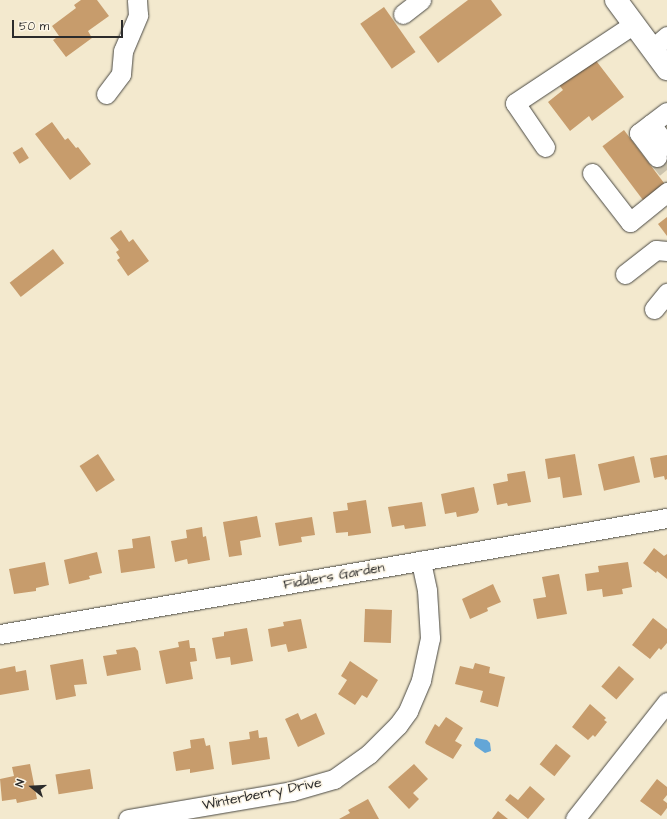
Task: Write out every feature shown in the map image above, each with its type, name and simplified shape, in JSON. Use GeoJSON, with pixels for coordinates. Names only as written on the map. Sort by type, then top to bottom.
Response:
{"type":"FeatureCollection","features":[{"type":"Feature","properties":{"kind":"main road"},"geometry":{"type":"LineString","coordinates":[[616,0],[634,24],[660,42],[667,69]]}},
{"type":"Feature","properties":{"kind":"street"},"geometry":{"type":"LineString","coordinates":[[106,94],[121,74],[123,50],[138,14],[137,0]]}},
{"type":"Feature","properties":{"kind":"street"},"geometry":{"type":"LineString","coordinates":[[403,14],[421,0]]}},
{"type":"Feature","properties":{"kind":"street"},"geometry":{"type":"LineString","coordinates":[[545,147],[515,103],[634,24]]}},
{"type":"Feature","properties":{"kind":"street"},"geometry":{"type":"LineString","coordinates":[[662,151],[640,133],[667,112]]}},
{"type":"Feature","properties":{"kind":"street"},"geometry":{"type":"LineString","coordinates":[[592,173],[630,222],[667,192]]}},
{"type":"Feature","properties":{"kind":"street"},"geometry":{"type":"LineString","coordinates":[[625,274],[656,250],[667,251]]}},
{"type":"Feature","properties":{"kind":"street"},"geometry":{"type":"LineString","coordinates":[[654,309],[667,293]]}},
{"type":"Feature","properties":{"kind":"street","name":"Fiddlers Garden"},"geometry":{"type":"LineString","coordinates":[[0,634],[667,518]]}},
{"type":"Feature","properties":{"kind":"street","name":"Winterberry Drive"},"geometry":{"type":"LineString","coordinates":[[128,819],[292,791],[334,779],[369,754],[398,725],[408,711],[421,680],[430,638],[427,590],[421,561]]}},
{"type":"Feature","properties":{"kind":"street"},"geometry":{"type":"LineString","coordinates":[[575,819],[667,702]]}},
{"type":"Feature","properties":{"kind":"water"},"geometry":{"type":"Polygon","coordinates":[[[476,738],[487,740],[490,743],[491,751],[485,753],[475,746],[474,743],[476,738]]]}},
{"type":"Feature","properties":{"kind":"building"},"geometry":{"type":"Polygon","coordinates":[[[81,0],[97,0],[109,16],[88,31],[92,38],[66,57],[53,40],[59,36],[52,26],[76,8],[74,5],[81,0]]]}},
{"type":"Feature","properties":{"kind":"building"},"geometry":{"type":"Polygon","coordinates":[[[468,0],[491,0],[502,15],[438,63],[419,37],[468,0]]]}},
{"type":"Feature","properties":{"kind":"building"},"geometry":{"type":"Polygon","coordinates":[[[384,7],[416,52],[392,69],[360,24],[384,7]]]}},
{"type":"Feature","properties":{"kind":"building"},"geometry":{"type":"Polygon","coordinates":[[[594,58],[624,97],[592,121],[589,116],[570,131],[548,102],[563,90],[559,85],[594,58]]]}},
{"type":"Feature","properties":{"kind":"building"},"geometry":{"type":"Polygon","coordinates":[[[52,122],[65,140],[68,138],[76,148],[78,147],[91,164],[70,180],[35,134],[52,122]]]}},
{"type":"Feature","properties":{"kind":"building"},"geometry":{"type":"Polygon","coordinates":[[[624,130],[667,187],[646,204],[602,146],[624,130]]]}},
{"type":"Feature","properties":{"kind":"building"},"geometry":{"type":"Polygon","coordinates":[[[22,147],[29,158],[20,164],[13,153],[22,147]]]}},
{"type":"Feature","properties":{"kind":"building"},"geometry":{"type":"Polygon","coordinates":[[[667,217],[667,236],[658,224],[667,217]]]}},
{"type":"Feature","properties":{"kind":"building"},"geometry":{"type":"Polygon","coordinates":[[[121,230],[129,242],[133,239],[149,261],[128,276],[117,260],[120,258],[116,252],[119,250],[110,238],[121,230]]]}},
{"type":"Feature","properties":{"kind":"building"},"geometry":{"type":"Polygon","coordinates":[[[53,249],[64,263],[21,297],[10,283],[53,249]]]}},
{"type":"Feature","properties":{"kind":"building"},"geometry":{"type":"Polygon","coordinates":[[[98,454],[115,480],[96,492],[80,466],[98,454]]]}},
{"type":"Feature","properties":{"kind":"building"},"geometry":{"type":"Polygon","coordinates":[[[575,454],[582,495],[563,498],[560,477],[548,479],[545,459],[575,454]]]}},
{"type":"Feature","properties":{"kind":"building"},"geometry":{"type":"Polygon","coordinates":[[[667,455],[667,479],[665,480],[664,476],[654,478],[650,458],[667,455]]]}},
{"type":"Feature","properties":{"kind":"building"},"geometry":{"type":"Polygon","coordinates":[[[634,456],[640,482],[604,491],[598,464],[634,456]]]}},
{"type":"Feature","properties":{"kind":"building"},"geometry":{"type":"Polygon","coordinates":[[[525,471],[531,502],[508,506],[507,503],[497,505],[493,484],[508,481],[507,474],[525,471]]]}},
{"type":"Feature","properties":{"kind":"building"},"geometry":{"type":"Polygon","coordinates":[[[474,487],[479,510],[477,513],[457,517],[456,512],[445,514],[441,494],[474,487]]]}},
{"type":"Feature","properties":{"kind":"building"},"geometry":{"type":"Polygon","coordinates":[[[366,500],[371,533],[348,536],[348,532],[336,533],[333,512],[348,510],[347,503],[366,500]]]}},
{"type":"Feature","properties":{"kind":"building"},"geometry":{"type":"Polygon","coordinates":[[[422,502],[426,526],[405,529],[404,525],[392,527],[388,507],[422,502]]]}},
{"type":"Feature","properties":{"kind":"building"},"geometry":{"type":"Polygon","coordinates":[[[257,516],[261,537],[240,541],[242,555],[229,557],[223,522],[257,516]]]}},
{"type":"Feature","properties":{"kind":"building"},"geometry":{"type":"Polygon","coordinates":[[[312,517],[315,535],[301,537],[302,542],[279,546],[275,523],[312,517]]]}},
{"type":"Feature","properties":{"kind":"building"},"geometry":{"type":"Polygon","coordinates":[[[202,527],[203,537],[206,536],[210,560],[188,564],[187,559],[175,562],[171,541],[187,538],[186,530],[202,527]]]}},
{"type":"Feature","properties":{"kind":"building"},"geometry":{"type":"Polygon","coordinates":[[[150,536],[155,568],[121,573],[118,550],[133,548],[132,539],[150,536]]]}},
{"type":"Feature","properties":{"kind":"building"},"geometry":{"type":"Polygon","coordinates":[[[654,548],[664,556],[667,554],[667,579],[643,563],[654,548]]]}},
{"type":"Feature","properties":{"kind":"building"},"geometry":{"type":"Polygon","coordinates":[[[97,552],[102,573],[89,576],[90,579],[69,584],[64,560],[97,552]]]}},
{"type":"Feature","properties":{"kind":"building"},"geometry":{"type":"Polygon","coordinates":[[[45,562],[49,585],[36,588],[36,591],[14,594],[9,569],[45,562]]]}},
{"type":"Feature","properties":{"kind":"building"},"geometry":{"type":"Polygon","coordinates":[[[628,562],[632,587],[622,589],[623,594],[603,597],[602,589],[587,591],[585,574],[599,572],[598,566],[628,562]]]}},
{"type":"Feature","properties":{"kind":"building"},"geometry":{"type":"Polygon","coordinates":[[[559,574],[567,614],[537,619],[533,599],[546,597],[542,577],[559,574]]]}},
{"type":"Feature","properties":{"kind":"building"},"geometry":{"type":"Polygon","coordinates":[[[493,584],[501,602],[487,608],[488,611],[470,619],[462,599],[493,584]]]}},
{"type":"Feature","properties":{"kind":"building"},"geometry":{"type":"Polygon","coordinates":[[[365,609],[392,610],[391,643],[364,642],[365,609]]]}},
{"type":"Feature","properties":{"kind":"building"},"geometry":{"type":"Polygon","coordinates":[[[653,618],[667,629],[667,643],[661,650],[659,648],[650,659],[632,645],[653,618]]]}},
{"type":"Feature","properties":{"kind":"building"},"geometry":{"type":"Polygon","coordinates":[[[301,619],[307,648],[288,652],[286,644],[271,647],[268,629],[284,626],[283,622],[301,619]]]}},
{"type":"Feature","properties":{"kind":"building"},"geometry":{"type":"Polygon","coordinates":[[[247,628],[253,661],[231,665],[230,657],[216,659],[212,638],[224,636],[224,632],[247,628]]]}},
{"type":"Feature","properties":{"kind":"building"},"geometry":{"type":"Polygon","coordinates":[[[189,640],[190,648],[195,648],[197,661],[190,662],[193,679],[166,684],[159,651],[179,647],[178,642],[189,640]]]}},
{"type":"Feature","properties":{"kind":"building"},"geometry":{"type":"Polygon","coordinates":[[[135,647],[138,651],[141,670],[107,676],[103,656],[117,654],[116,650],[135,647]]]}},
{"type":"Feature","properties":{"kind":"building"},"geometry":{"type":"Polygon","coordinates":[[[83,659],[87,684],[74,685],[76,696],[56,700],[50,665],[83,659]]]}},
{"type":"Feature","properties":{"kind":"building"},"geometry":{"type":"Polygon","coordinates":[[[350,661],[378,680],[367,698],[362,695],[355,705],[338,694],[347,680],[341,676],[350,661]]]}},
{"type":"Feature","properties":{"kind":"building"},"geometry":{"type":"Polygon","coordinates":[[[475,663],[490,667],[489,673],[505,677],[498,707],[480,702],[483,691],[455,684],[460,666],[473,669],[475,663]]]}},
{"type":"Feature","properties":{"kind":"building"},"geometry":{"type":"Polygon","coordinates":[[[15,666],[16,672],[26,670],[29,690],[0,695],[0,669],[15,666]]]}},
{"type":"Feature","properties":{"kind":"building"},"geometry":{"type":"Polygon","coordinates":[[[619,666],[634,679],[616,699],[601,686],[619,666]]]}},
{"type":"Feature","properties":{"kind":"building"},"geometry":{"type":"Polygon","coordinates":[[[590,704],[606,718],[604,720],[607,722],[595,737],[593,735],[588,740],[572,727],[590,704]]]}},
{"type":"Feature","properties":{"kind":"building"},"geometry":{"type":"Polygon","coordinates":[[[298,713],[301,720],[316,713],[325,734],[298,747],[285,719],[298,713]]]}},
{"type":"Feature","properties":{"kind":"building"},"geometry":{"type":"Polygon","coordinates":[[[446,717],[463,728],[455,741],[462,745],[453,759],[425,742],[435,724],[439,727],[446,717]]]}},
{"type":"Feature","properties":{"kind":"building"},"geometry":{"type":"Polygon","coordinates":[[[258,730],[259,738],[267,737],[270,759],[232,765],[229,742],[250,739],[249,732],[258,730]]]}},
{"type":"Feature","properties":{"kind":"building"},"geometry":{"type":"Polygon","coordinates":[[[204,738],[206,746],[210,745],[214,769],[190,773],[190,769],[176,771],[173,752],[191,748],[190,740],[204,738]]]}},
{"type":"Feature","properties":{"kind":"building"},"geometry":{"type":"Polygon","coordinates":[[[556,744],[571,756],[554,776],[540,764],[556,744]]]}},
{"type":"Feature","properties":{"kind":"building"},"geometry":{"type":"Polygon","coordinates":[[[30,764],[37,799],[17,803],[16,799],[2,801],[0,779],[14,776],[12,767],[30,764]]]}},
{"type":"Feature","properties":{"kind":"building"},"geometry":{"type":"Polygon","coordinates":[[[414,764],[428,779],[413,793],[419,799],[409,809],[388,787],[414,764]]]}},
{"type":"Feature","properties":{"kind":"building"},"geometry":{"type":"Polygon","coordinates":[[[90,769],[93,789],[59,794],[55,774],[90,769]]]}},
{"type":"Feature","properties":{"kind":"building"},"geometry":{"type":"Polygon","coordinates":[[[657,779],[667,787],[667,795],[663,800],[667,803],[667,808],[661,816],[640,801],[657,779]]]}},
{"type":"Feature","properties":{"kind":"building"},"geometry":{"type":"Polygon","coordinates":[[[530,786],[545,799],[528,819],[505,800],[510,794],[518,800],[530,786]]]}},
{"type":"Feature","properties":{"kind":"building"},"geometry":{"type":"Polygon","coordinates":[[[368,799],[379,819],[339,819],[350,813],[348,810],[368,799]]]}},
{"type":"Feature","properties":{"kind":"building"},"geometry":{"type":"Polygon","coordinates":[[[498,811],[508,819],[492,819],[498,811]]]}},
{"type":"Feature","properties":{"kind":"tunnel"},"geometry":{"type":"LineString","coordinates":[[657,157],[667,169]]}}]}
